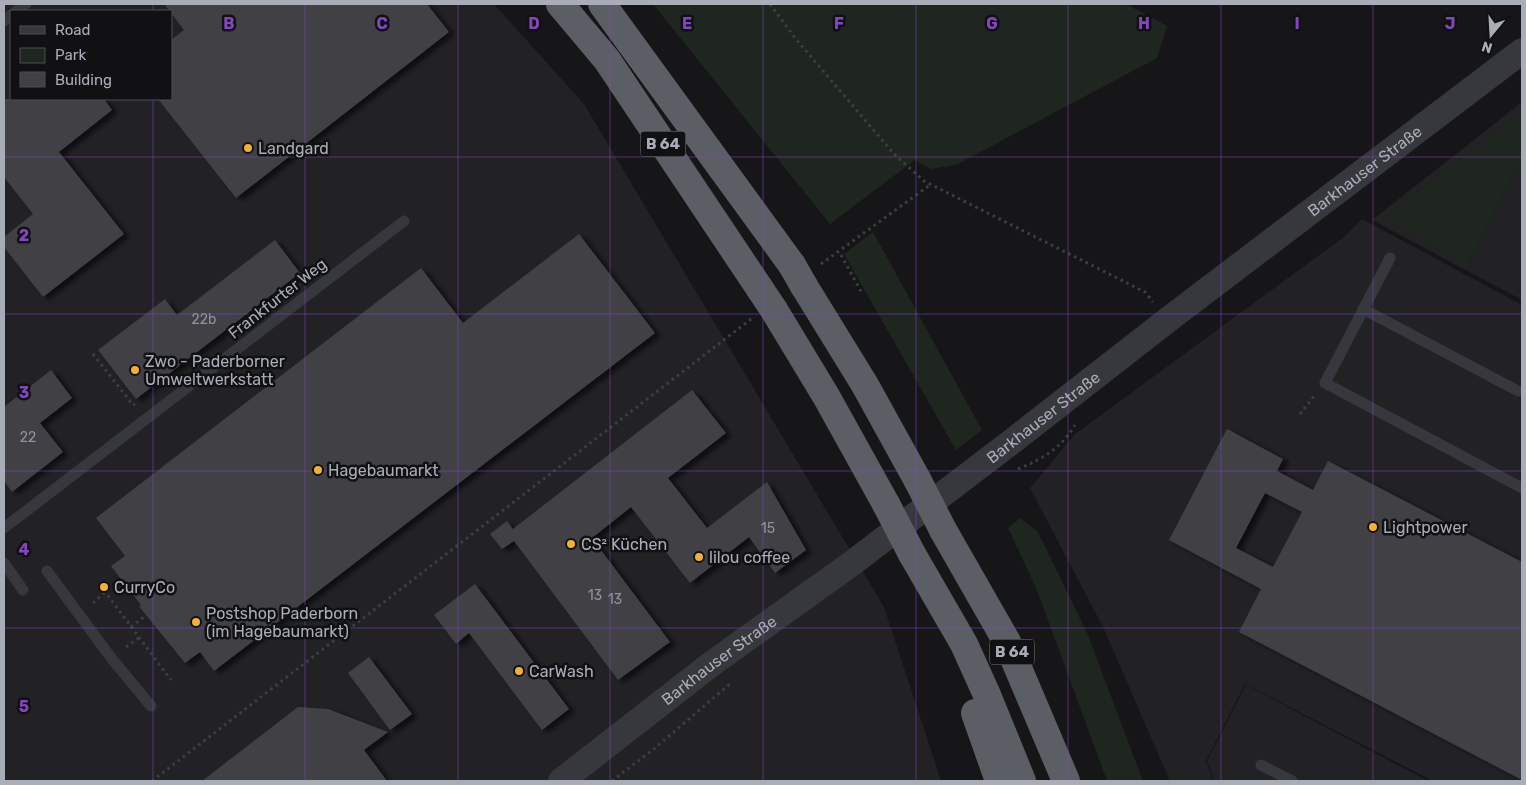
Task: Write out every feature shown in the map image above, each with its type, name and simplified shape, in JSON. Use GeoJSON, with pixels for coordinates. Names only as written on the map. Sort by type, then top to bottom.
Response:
{"type":"FeatureCollection","features":[{"type":"Feature","properties":{"kind":"highway","name":"B 64"},"geometry":{"type":"LineString","coordinates":[[560,4],[607,60],[767,300],[826,396],[912,554],[964,644],[1022,781]]}},
{"type":"Feature","properties":{"kind":"highway","name":"B 64"},"geometry":{"type":"LineString","coordinates":[[602,4],[798,276],[865,385],[943,530],[1008,642],[1066,781]]}},
{"type":"Feature","properties":{"kind":"highway","name":"B 64"},"geometry":{"type":"LineString","coordinates":[[943,530],[1033,742],[1046,781]]}},
{"type":"Feature","properties":{"kind":"highway","name":"B 64"},"geometry":{"type":"LineString","coordinates":[[912,554],[1000,781]]}},
{"type":"Feature","properties":{"kind":"street","name":"Barkhauser Straße"},"geometry":{"type":"LineString","coordinates":[[561,781],[710,665],[851,564],[1168,319],[1522,50]]}},
{"type":"Feature","properties":{"kind":"lane","name":"Frankfurter Weg"},"geometry":{"type":"LineString","coordinates":[[4,528],[404,221]]}},
{"type":"Feature","properties":{"kind":"lane"},"geometry":{"type":"LineString","coordinates":[[1390,258],[1325,382],[1522,488]]}},
{"type":"Feature","properties":{"kind":"lane"},"geometry":{"type":"LineString","coordinates":[[1363,309],[1518,391]]}},
{"type":"Feature","properties":{"kind":"lane"},"geometry":{"type":"LineString","coordinates":[[4,563],[23,590]]}},
{"type":"Feature","properties":{"kind":"lane"},"geometry":{"type":"LineString","coordinates":[[47,571],[112,659],[151,706]]}},
{"type":"Feature","properties":{"kind":"lane"},"geometry":{"type":"LineString","coordinates":[[1261,765],[1292,781]]}},
{"type":"Feature","properties":{"kind":"path"},"geometry":{"type":"LineString","coordinates":[[770,4],[795,38],[894,154],[924,181],[1145,292],[1168,319]]}},
{"type":"Feature","properties":{"kind":"path"},"geometry":{"type":"LineString","coordinates":[[836,252],[930,185]]}},
{"type":"Feature","properties":{"kind":"path"},"geometry":{"type":"LineString","coordinates":[[841,256],[862,293]]}},
{"type":"Feature","properties":{"kind":"path"},"geometry":{"type":"LineString","coordinates":[[152,781],[735,332]]}},
{"type":"Feature","properties":{"kind":"path"},"geometry":{"type":"LineString","coordinates":[[93,354],[133,405],[138,402]]}},
{"type":"Feature","properties":{"kind":"path"},"geometry":{"type":"LineString","coordinates":[[1300,414],[1325,382]]}},
{"type":"Feature","properties":{"kind":"path"},"geometry":{"type":"LineString","coordinates":[[100,585],[171,680]]}},
{"type":"Feature","properties":{"kind":"path"},"geometry":{"type":"LineString","coordinates":[[93,603],[105,592]]}},
{"type":"Feature","properties":{"kind":"path"},"geometry":{"type":"LineString","coordinates":[[131,627],[146,615]]}},
{"type":"Feature","properties":{"kind":"path"},"geometry":{"type":"LineString","coordinates":[[126,647],[139,638]]}},
{"type":"Feature","properties":{"kind":"path"},"geometry":{"type":"LineString","coordinates":[[612,781],[662,743],[725,687]]}},
{"type":"Feature","properties":{"kind":"shaded area"},"geometry":{"type":"Polygon","coordinates":[[[4,4],[494,4],[584,104],[884,607],[941,781],[4,781],[4,4]]]}},
{"type":"Feature","properties":{"kind":"shaded area"},"geometry":{"type":"Polygon","coordinates":[[[1522,102],[1522,112],[1467,264],[1517,169],[1522,172],[1522,300],[1372,220],[1522,102]]]}},
{"type":"Feature","properties":{"kind":"shaded area"},"geometry":{"type":"Polygon","coordinates":[[[1362,219],[1522,305],[1522,781],[1433,781],[1245,684],[1206,761],[1213,781],[1170,781],[1103,627],[1030,488],[1075,434],[1344,237],[1362,219]]]}},
{"type":"Feature","properties":{"kind":"shaded area"},"geometry":{"type":"Polygon","coordinates":[[[1246,685],[1428,781],[1214,781],[1207,761],[1246,685]]]}},
{"type":"Feature","properties":{"kind":"green space"},"geometry":{"type":"Polygon","coordinates":[[[653,4],[1126,4],[1167,26],[1157,58],[956,165],[931,169],[915,160],[830,224],[653,4]]]}},
{"type":"Feature","properties":{"kind":"green space"},"geometry":{"type":"Polygon","coordinates":[[[1522,112],[1522,172],[1517,169],[1467,264],[1384,217],[1522,112]]]}},
{"type":"Feature","properties":{"kind":"green space"},"geometry":{"type":"Polygon","coordinates":[[[873,232],[982,430],[956,450],[844,254],[873,232]]]}},
{"type":"Feature","properties":{"kind":"green space"},"geometry":{"type":"Polygon","coordinates":[[[1020,518],[1038,532],[1088,635],[1143,781],[1107,781],[1037,590],[1008,528],[1020,518]]]}},
{"type":"Feature","properties":{"kind":"building","name":"Landgard"},"geometry":{"type":"Polygon","coordinates":[[[164,4],[427,4],[449,32],[236,198],[159,100],[172,100],[172,39],[184,30],[172,14],[172,10],[169,10],[164,4]]]}},
{"type":"Feature","properties":{"kind":"building"},"geometry":{"type":"Polygon","coordinates":[[[4,99],[105,100],[112,110],[59,152],[124,234],[43,297],[4,247],[4,237],[33,214],[4,177],[4,99]]]}},
{"type":"Feature","properties":{"kind":"building","name":"Hagebaumarkt"},"geometry":{"type":"Polygon","coordinates":[[[579,234],[655,333],[214,671],[200,652],[185,663],[139,606],[141,605],[111,566],[125,556],[96,518],[421,268],[463,323],[579,234]]]}},
{"type":"Feature","properties":{"kind":"building"},"geometry":{"type":"Polygon","coordinates":[[[275,240],[300,273],[136,399],[98,350],[165,299],[177,315],[275,240]]]}},
{"type":"Feature","properties":{"kind":"building"},"geometry":{"type":"Polygon","coordinates":[[[51,370],[72,398],[40,423],[63,452],[12,492],[4,481],[4,407],[51,370]]]}},
{"type":"Feature","properties":{"kind":"building"},"geometry":{"type":"Polygon","coordinates":[[[692,390],[726,433],[668,478],[707,528],[767,482],[806,550],[775,573],[749,537],[690,583],[631,507],[592,538],[670,642],[618,680],[514,541],[502,549],[490,534],[507,521],[513,529],[692,390]]]}},
{"type":"Feature","properties":{"kind":"building"},"geometry":{"type":"Polygon","coordinates":[[[1227,429],[1283,459],[1277,471],[1313,490],[1328,461],[1522,562],[1522,780],[1239,632],[1261,589],[1169,540],[1227,429]],[[1265,493],[1236,548],[1273,567],[1302,512],[1265,493]]]}},
{"type":"Feature","properties":{"kind":"building","name":"CarWash"},"geometry":{"type":"Polygon","coordinates":[[[475,584],[569,709],[542,730],[469,633],[456,644],[434,615],[475,584]]]}},
{"type":"Feature","properties":{"kind":"building"},"geometry":{"type":"Polygon","coordinates":[[[369,657],[412,714],[390,730],[348,673],[369,657]]]}},
{"type":"Feature","properties":{"kind":"building"},"geometry":{"type":"Polygon","coordinates":[[[298,707],[328,709],[388,732],[364,750],[387,781],[202,781],[298,707]]]}},
{"type":"Feature","properties":{"kind":"place","name":"Landgard"},"geometry":{"type":"Point","coordinates":[248,148]}},
{"type":"Feature","properties":{"kind":"place","name":"Zwo - Paderborner Umweltwerkstatt"},"geometry":{"type":"Point","coordinates":[135,370]}},
{"type":"Feature","properties":{"kind":"place","name":"Hagebaumarkt"},"geometry":{"type":"Point","coordinates":[318,470]}},
{"type":"Feature","properties":{"kind":"place","name":"Lightpower"},"geometry":{"type":"Point","coordinates":[1373,527]}},
{"type":"Feature","properties":{"kind":"place","name":"CS² Küchen"},"geometry":{"type":"Point","coordinates":[571,544]}},
{"type":"Feature","properties":{"kind":"place","name":"lilou coffee"},"geometry":{"type":"Point","coordinates":[699,557]}},
{"type":"Feature","properties":{"kind":"place","name":"CurryCo"},"geometry":{"type":"Point","coordinates":[104,587]}},
{"type":"Feature","properties":{"kind":"place","name":"Postshop Paderborn (im Hagebaumarkt)"},"geometry":{"type":"Point","coordinates":[196,622]}},
{"type":"Feature","properties":{"kind":"place","name":"CarWash"},"geometry":{"type":"Point","coordinates":[519,671]}}]}
